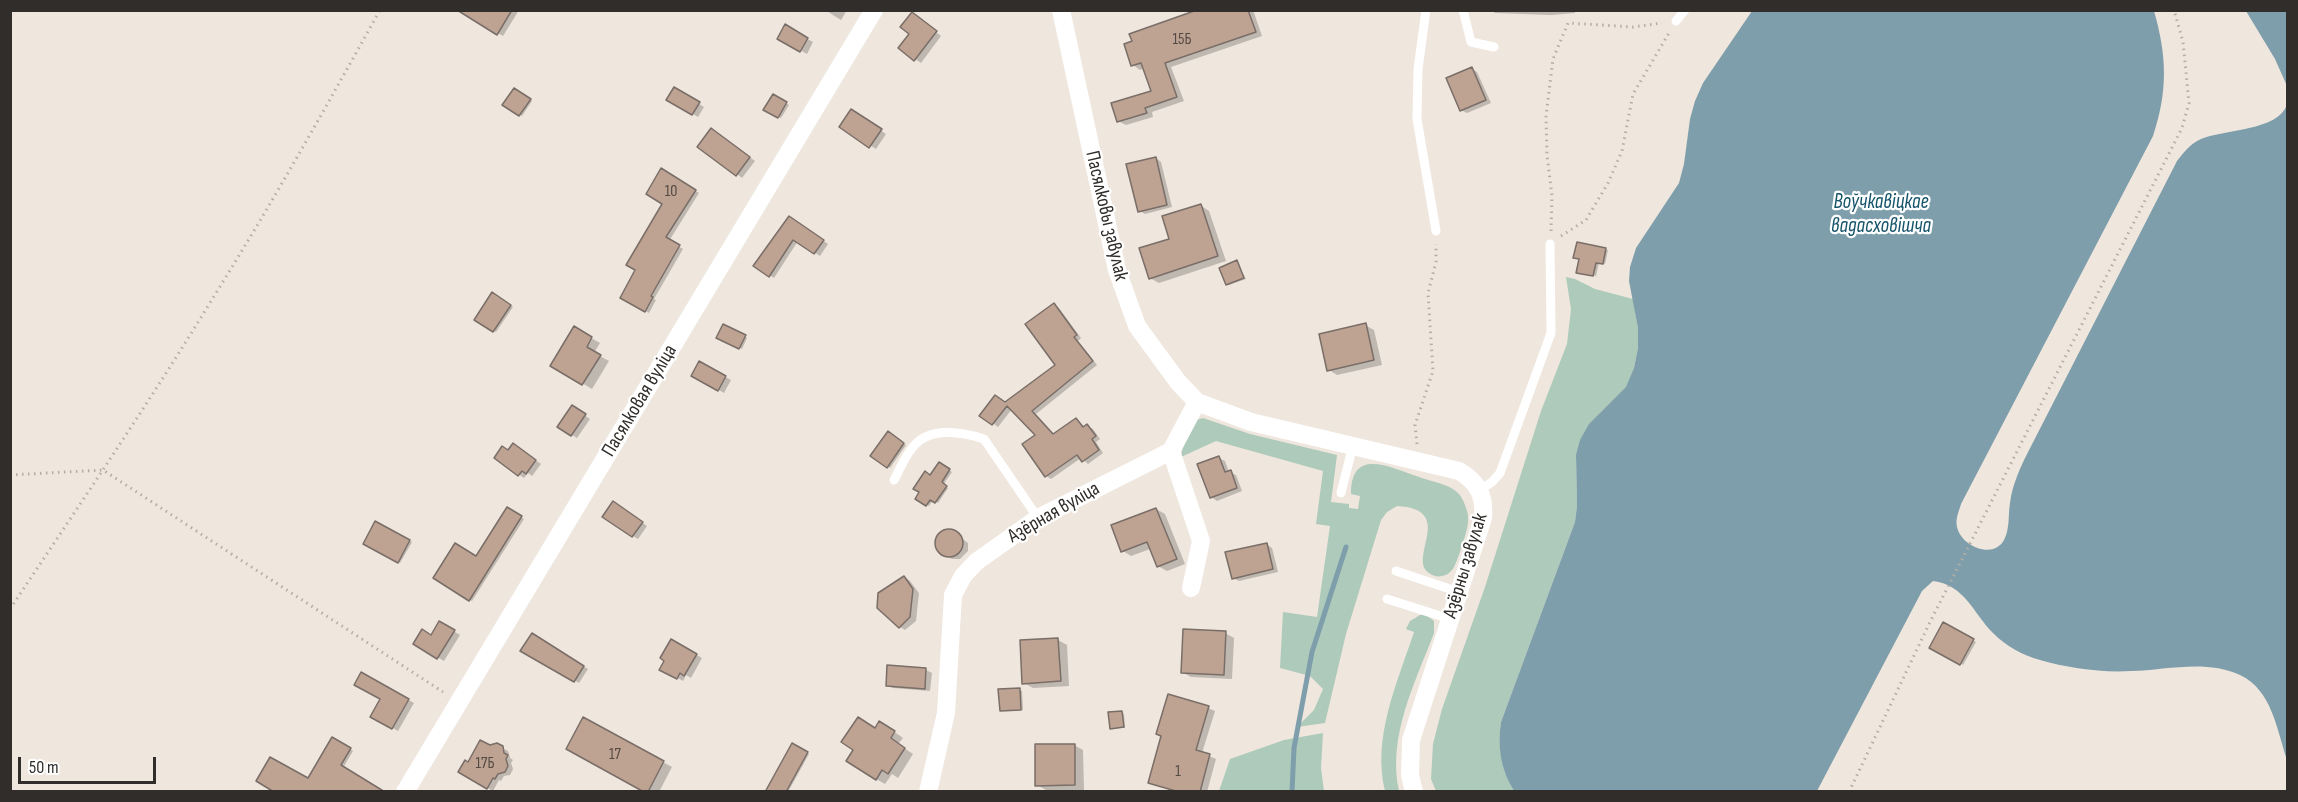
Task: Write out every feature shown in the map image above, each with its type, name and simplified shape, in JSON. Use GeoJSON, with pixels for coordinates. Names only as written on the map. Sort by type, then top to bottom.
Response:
{"type":"FeatureCollection","features":[{"type":"Feature","properties":{"kind":"street","name":"Пасялковая вуліца"},"geometry":{"type":"LineString","coordinates":[[405,792],[874,10]]}},
{"type":"Feature","properties":{"kind":"street","name":"Пасялковы завулак"},"geometry":{"type":"LineString","coordinates":[[1061,10],[1105,220],[1125,296],[1137,326],[1149,344],[1178,382],[1197,402]]}},
{"type":"Feature","properties":{"kind":"street","name":"Азёрны завулак"},"geometry":{"type":"LineString","coordinates":[[1197,402],[1251,422],[1459,471],[1470,478],[1480,490],[1484,503],[1483,518],[1411,740],[1410,775],[1414,792]]}},
{"type":"Feature","properties":{"kind":"street"},"geometry":{"type":"LineString","coordinates":[[1191,588],[1201,541],[1171,451],[1197,402]]}},
{"type":"Feature","properties":{"kind":"street","name":"Азёрная вуліца"},"geometry":{"type":"LineString","coordinates":[[928,792],[946,713],[952,595],[963,576],[976,562],[1038,518],[1171,451]]}},
{"type":"Feature","properties":{"kind":"lane"},"geometry":{"type":"LineString","coordinates":[[1426,10],[1418,69],[1417,118],[1436,231]]}},
{"type":"Feature","properties":{"kind":"lane"},"geometry":{"type":"LineString","coordinates":[[1463,10],[1471,42],[1494,46]]}},
{"type":"Feature","properties":{"kind":"lane"},"geometry":{"type":"LineString","coordinates":[[1676,21],[1685,10]]}},
{"type":"Feature","properties":{"kind":"lane"},"geometry":{"type":"LineString","coordinates":[[1480,490],[1492,482],[1500,472],[1551,333],[1550,244]]}},
{"type":"Feature","properties":{"kind":"lane"},"geometry":{"type":"LineString","coordinates":[[894,480],[913,446],[924,438],[939,434],[969,434],[984,439],[1038,518]]}},
{"type":"Feature","properties":{"kind":"lane"},"geometry":{"type":"LineString","coordinates":[[1341,493],[1353,445]]}},
{"type":"Feature","properties":{"kind":"lane"},"geometry":{"type":"LineString","coordinates":[[1396,571],[1459,592]]}},
{"type":"Feature","properties":{"kind":"lane"},"geometry":{"type":"LineString","coordinates":[[1387,599],[1450,619]]}},
{"type":"Feature","properties":{"kind":"path"},"geometry":{"type":"LineString","coordinates":[[10,609],[104,470],[217,292],[381,10]]}},
{"type":"Feature","properties":{"kind":"path"},"geometry":{"type":"LineString","coordinates":[[1850,792],[1930,622],[2182,128],[2189,103],[2183,42],[2174,10]]}},
{"type":"Feature","properties":{"kind":"path"},"geometry":{"type":"LineString","coordinates":[[1550,244],[1586,220],[1608,183],[1622,151],[1633,94],[1676,21]]}},
{"type":"Feature","properties":{"kind":"path"},"geometry":{"type":"LineString","coordinates":[[1550,244],[1552,196],[1547,155],[1546,116],[1553,59],[1568,23],[1633,27],[1676,21]]}},
{"type":"Feature","properties":{"kind":"path"},"geometry":{"type":"LineString","coordinates":[[1418,460],[1415,425],[1427,395],[1433,371],[1428,293],[1436,262],[1436,231]]}},
{"type":"Feature","properties":{"kind":"path"},"geometry":{"type":"LineString","coordinates":[[10,474],[104,470],[459,703]]}},
{"type":"Feature","properties":{"kind":"green space"},"geometry":{"type":"Polygon","coordinates":[[[1566,277],[1595,289],[1633,299],[1638,328],[1638,348],[1634,368],[1627,387],[1601,412],[1576,455],[1575,522],[1501,722],[1501,758],[1514,791],[1436,791],[1431,779],[1433,744],[1442,709],[1485,587],[1541,411],[1567,344],[1571,309],[1566,277]]]}},
{"type":"Feature","properties":{"kind":"green space"},"geometry":{"type":"Polygon","coordinates":[[[1203,418],[1250,434],[1337,455],[1331,502],[1349,504],[1349,508],[1358,509],[1360,496],[1351,494],[1353,479],[1358,470],[1365,465],[1374,464],[1397,469],[1449,487],[1458,493],[1465,504],[1468,524],[1460,552],[1454,567],[1442,576],[1432,575],[1424,566],[1423,557],[1428,525],[1424,516],[1415,509],[1397,506],[1387,512],[1381,520],[1346,634],[1325,723],[1297,727],[1314,710],[1323,689],[1310,676],[1280,668],[1283,612],[1317,617],[1330,526],[1316,524],[1323,471],[1216,441],[1181,457],[1188,428],[1196,420],[1203,418]]]}},
{"type":"Feature","properties":{"kind":"green space"},"geometry":{"type":"Polygon","coordinates":[[[1420,615],[1426,615],[1434,621],[1434,633],[1411,691],[1400,730],[1396,771],[1399,791],[1385,791],[1382,771],[1384,731],[1394,691],[1414,632],[1406,629],[1410,621],[1420,615]]]}},
{"type":"Feature","properties":{"kind":"green space"},"geometry":{"type":"Polygon","coordinates":[[[1323,733],[1321,768],[1324,791],[1219,791],[1230,759],[1284,740],[1323,733]]]}},
{"type":"Feature","properties":{"kind":"water","name":"Воўчкавіцкае вадасховішча"},"geometry":{"type":"Polygon","coordinates":[[[1752,11],[2154,11],[2161,43],[2164,74],[2161,104],[2153,136],[1958,512],[1957,527],[1964,540],[1985,550],[1999,546],[2006,536],[2012,491],[2022,464],[2177,161],[2190,146],[2201,139],[2262,125],[2281,114],[2287,105],[2287,760],[2272,712],[2266,701],[2251,682],[2240,675],[2214,667],[2200,666],[2097,671],[2040,660],[2021,653],[2003,642],[1961,594],[1953,588],[1933,581],[1922,591],[1817,791],[1514,791],[1501,758],[1501,722],[1575,522],[1576,455],[1580,440],[1589,424],[1626,387],[1634,368],[1638,348],[1638,328],[1629,281],[1630,267],[1636,248],[1679,183],[1690,119],[1703,83],[1752,11]]]}},
{"type":"Feature","properties":{"kind":"water"},"geometry":{"type":"Polygon","coordinates":[[[2246,11],[2287,11],[2287,86],[2275,59],[2246,11]]]}},
{"type":"Feature","properties":{"kind":"building"},"geometry":{"type":"Polygon","coordinates":[[[457,10],[512,10],[497,35],[457,10]]]}},
{"type":"Feature","properties":{"kind":"building"},"geometry":{"type":"Polygon","coordinates":[[[1197,10],[1248,10],[1256,32],[1165,63],[1177,97],[1145,108],[1147,113],[1117,122],[1111,103],[1151,91],[1141,63],[1131,66],[1124,44],[1132,41],[1129,34],[1197,10]]]}},
{"type":"Feature","properties":{"kind":"building"},"geometry":{"type":"Polygon","coordinates":[[[912,12],[937,31],[914,61],[898,48],[909,34],[900,27],[912,12]]]}},
{"type":"Feature","properties":{"kind":"building"},"geometry":{"type":"Polygon","coordinates":[[[785,24],[808,38],[800,52],[777,39],[785,24]]]}},
{"type":"Feature","properties":{"kind":"building"},"geometry":{"type":"Polygon","coordinates":[[[1472,67],[1486,100],[1460,111],[1446,78],[1472,67]]]}},
{"type":"Feature","properties":{"kind":"building"},"geometry":{"type":"Polygon","coordinates":[[[674,87],[700,102],[692,115],[666,100],[674,87]]]}},
{"type":"Feature","properties":{"kind":"building"},"geometry":{"type":"Polygon","coordinates":[[[514,88],[531,99],[519,116],[502,105],[514,88]]]}},
{"type":"Feature","properties":{"kind":"building"},"geometry":{"type":"Polygon","coordinates":[[[773,94],[787,102],[778,118],[763,110],[773,94]]]}},
{"type":"Feature","properties":{"kind":"building"},"geometry":{"type":"Polygon","coordinates":[[[851,109],[882,129],[869,148],[839,127],[851,109]]]}},
{"type":"Feature","properties":{"kind":"building"},"geometry":{"type":"Polygon","coordinates":[[[711,128],[750,157],[736,176],[697,147],[711,128]]]}},
{"type":"Feature","properties":{"kind":"building"},"geometry":{"type":"Polygon","coordinates":[[[1156,157],[1167,205],[1138,212],[1126,164],[1156,157]]]}},
{"type":"Feature","properties":{"kind":"building"},"geometry":{"type":"Polygon","coordinates":[[[661,168],[696,190],[666,237],[680,245],[651,296],[653,297],[645,312],[620,298],[635,270],[626,265],[662,204],[646,194],[661,168]]]}},
{"type":"Feature","properties":{"kind":"building"},"geometry":{"type":"Polygon","coordinates":[[[1201,204],[1218,256],[1149,279],[1139,248],[1169,239],[1162,216],[1201,204]]]}},
{"type":"Feature","properties":{"kind":"building"},"geometry":{"type":"Polygon","coordinates":[[[789,216],[824,240],[814,254],[793,240],[769,277],[753,266],[789,216]]]}},
{"type":"Feature","properties":{"kind":"building"},"geometry":{"type":"Polygon","coordinates":[[[1577,242],[1606,248],[1603,264],[1596,263],[1593,276],[1576,273],[1579,259],[1573,258],[1577,242]]]}},
{"type":"Feature","properties":{"kind":"building"},"geometry":{"type":"Polygon","coordinates":[[[1237,260],[1244,278],[1226,285],[1219,268],[1237,260]]]}},
{"type":"Feature","properties":{"kind":"building"},"geometry":{"type":"Polygon","coordinates":[[[492,292],[511,305],[493,332],[474,320],[492,292]]]}},
{"type":"Feature","properties":{"kind":"building"},"geometry":{"type":"Polygon","coordinates":[[[1054,303],[1077,335],[1074,337],[1093,361],[1032,411],[1053,434],[1076,418],[1083,427],[1087,424],[1096,436],[1092,439],[1099,450],[1082,462],[1077,455],[1045,477],[1022,444],[1035,435],[1007,406],[992,425],[979,416],[995,395],[1005,402],[1055,365],[1025,324],[1054,303]]]}},
{"type":"Feature","properties":{"kind":"building"},"geometry":{"type":"Polygon","coordinates":[[[1366,323],[1374,360],[1327,371],[1319,334],[1366,323]]]}},
{"type":"Feature","properties":{"kind":"building"},"geometry":{"type":"Polygon","coordinates":[[[723,324],[746,335],[739,349],[716,338],[723,324]]]}},
{"type":"Feature","properties":{"kind":"building"},"geometry":{"type":"Polygon","coordinates":[[[574,326],[592,337],[587,347],[601,355],[582,385],[550,366],[574,326]]]}},
{"type":"Feature","properties":{"kind":"building"},"geometry":{"type":"Polygon","coordinates":[[[699,361],[726,376],[718,391],[691,376],[699,361]]]}},
{"type":"Feature","properties":{"kind":"building"},"geometry":{"type":"Polygon","coordinates":[[[572,405],[586,414],[571,436],[557,427],[572,405]]]}},
{"type":"Feature","properties":{"kind":"building"},"geometry":{"type":"Polygon","coordinates":[[[888,431],[904,443],[887,468],[870,456],[888,431]]]}},
{"type":"Feature","properties":{"kind":"building"},"geometry":{"type":"Polygon","coordinates":[[[513,443],[536,460],[526,474],[522,471],[518,476],[494,458],[502,446],[508,450],[513,443]]]}},
{"type":"Feature","properties":{"kind":"building"},"geometry":{"type":"Polygon","coordinates":[[[1219,456],[1225,472],[1231,470],[1237,488],[1210,498],[1197,464],[1219,456]]]}},
{"type":"Feature","properties":{"kind":"building"},"geometry":{"type":"Polygon","coordinates":[[[939,462],[950,469],[942,482],[947,486],[935,503],[930,500],[926,506],[915,499],[919,492],[913,489],[925,471],[930,475],[939,462]]]}},
{"type":"Feature","properties":{"kind":"building"},"geometry":{"type":"Polygon","coordinates":[[[613,501],[643,522],[632,537],[602,517],[613,501]]]}},
{"type":"Feature","properties":{"kind":"building"},"geometry":{"type":"Polygon","coordinates":[[[507,507],[522,516],[469,601],[433,578],[455,543],[476,556],[507,507]]]}},
{"type":"Feature","properties":{"kind":"building"},"geometry":{"type":"Polygon","coordinates":[[[1156,508],[1177,559],[1157,567],[1147,542],[1121,552],[1111,525],[1156,508]]]}},
{"type":"Feature","properties":{"kind":"building"},"geometry":{"type":"Polygon","coordinates":[[[375,521],[410,540],[398,563],[363,544],[375,521]]]}},
{"type":"Feature","properties":{"kind":"building"},"geometry":{"type":"Polygon","coordinates":[[[949,529],[959,533],[963,543],[959,553],[949,557],[939,553],[935,543],[939,533],[949,529]]]}},
{"type":"Feature","properties":{"kind":"building"},"geometry":{"type":"Polygon","coordinates":[[[1267,543],[1273,569],[1232,579],[1225,552],[1267,543]]]}},
{"type":"Feature","properties":{"kind":"building"},"geometry":{"type":"Polygon","coordinates":[[[904,576],[913,589],[910,617],[899,628],[877,608],[878,593],[904,576]]]}},
{"type":"Feature","properties":{"kind":"building"},"geometry":{"type":"Polygon","coordinates":[[[439,621],[455,630],[437,659],[413,644],[422,629],[431,635],[439,621]]]}},
{"type":"Feature","properties":{"kind":"building"},"geometry":{"type":"Polygon","coordinates":[[[1943,622],[1974,639],[1960,665],[1929,648],[1943,622]]]}},
{"type":"Feature","properties":{"kind":"building"},"geometry":{"type":"Polygon","coordinates":[[[1183,629],[1226,631],[1224,675],[1181,673],[1183,629]]]}},
{"type":"Feature","properties":{"kind":"building"},"geometry":{"type":"Polygon","coordinates":[[[532,633],[584,666],[574,682],[520,651],[532,633]]]}},
{"type":"Feature","properties":{"kind":"building"},"geometry":{"type":"Polygon","coordinates":[[[1058,638],[1061,681],[1022,684],[1020,640],[1058,638]]]}},
{"type":"Feature","properties":{"kind":"building"},"geometry":{"type":"Polygon","coordinates":[[[671,639],[697,654],[684,676],[680,673],[677,679],[659,670],[664,661],[660,658],[671,639]]]}},
{"type":"Feature","properties":{"kind":"building"},"geometry":{"type":"Polygon","coordinates":[[[887,665],[926,668],[925,689],[886,686],[887,665]]]}},
{"type":"Feature","properties":{"kind":"building"},"geometry":{"type":"Polygon","coordinates":[[[361,672],[409,699],[392,729],[370,717],[380,699],[354,685],[361,672]]]}},
{"type":"Feature","properties":{"kind":"building"},"geometry":{"type":"Polygon","coordinates":[[[1020,688],[1021,710],[1000,711],[998,689],[1020,688]]]}},
{"type":"Feature","properties":{"kind":"building"},"geometry":{"type":"Polygon","coordinates":[[[1168,694],[1209,706],[1196,750],[1210,754],[1200,792],[1179,792],[1148,783],[1161,736],[1156,734],[1168,694]]]}},
{"type":"Feature","properties":{"kind":"building"},"geometry":{"type":"Polygon","coordinates":[[[1122,711],[1124,727],[1110,729],[1108,712],[1122,711]]]}},
{"type":"Feature","properties":{"kind":"building"},"geometry":{"type":"Polygon","coordinates":[[[583,717],[664,761],[648,792],[644,792],[566,749],[583,717]]]}},
{"type":"Feature","properties":{"kind":"building"},"geometry":{"type":"Polygon","coordinates":[[[858,717],[875,728],[879,721],[895,731],[891,738],[905,748],[888,774],[882,770],[876,780],[846,761],[853,750],[841,742],[858,717]]]}},
{"type":"Feature","properties":{"kind":"building"},"geometry":{"type":"Polygon","coordinates":[[[332,737],[351,748],[341,765],[385,792],[274,792],[256,781],[270,757],[308,778],[332,737]]]}},
{"type":"Feature","properties":{"kind":"building"},"geometry":{"type":"Polygon","coordinates":[[[480,740],[490,745],[497,743],[503,746],[504,753],[508,755],[506,759],[508,766],[505,772],[493,778],[487,789],[458,772],[465,760],[468,762],[480,740]]]}},
{"type":"Feature","properties":{"kind":"building"},"geometry":{"type":"Polygon","coordinates":[[[792,743],[808,752],[786,792],[765,792],[792,743]]]}},
{"type":"Feature","properties":{"kind":"building"},"geometry":{"type":"Polygon","coordinates":[[[1035,744],[1075,744],[1075,785],[1035,786],[1035,744]]]}},
{"type":"Feature","properties":{"kind":"waterway"},"geometry":{"type":"LineString","coordinates":[[1292,792],[1294,748],[1312,652],[1346,547]]}}]}
